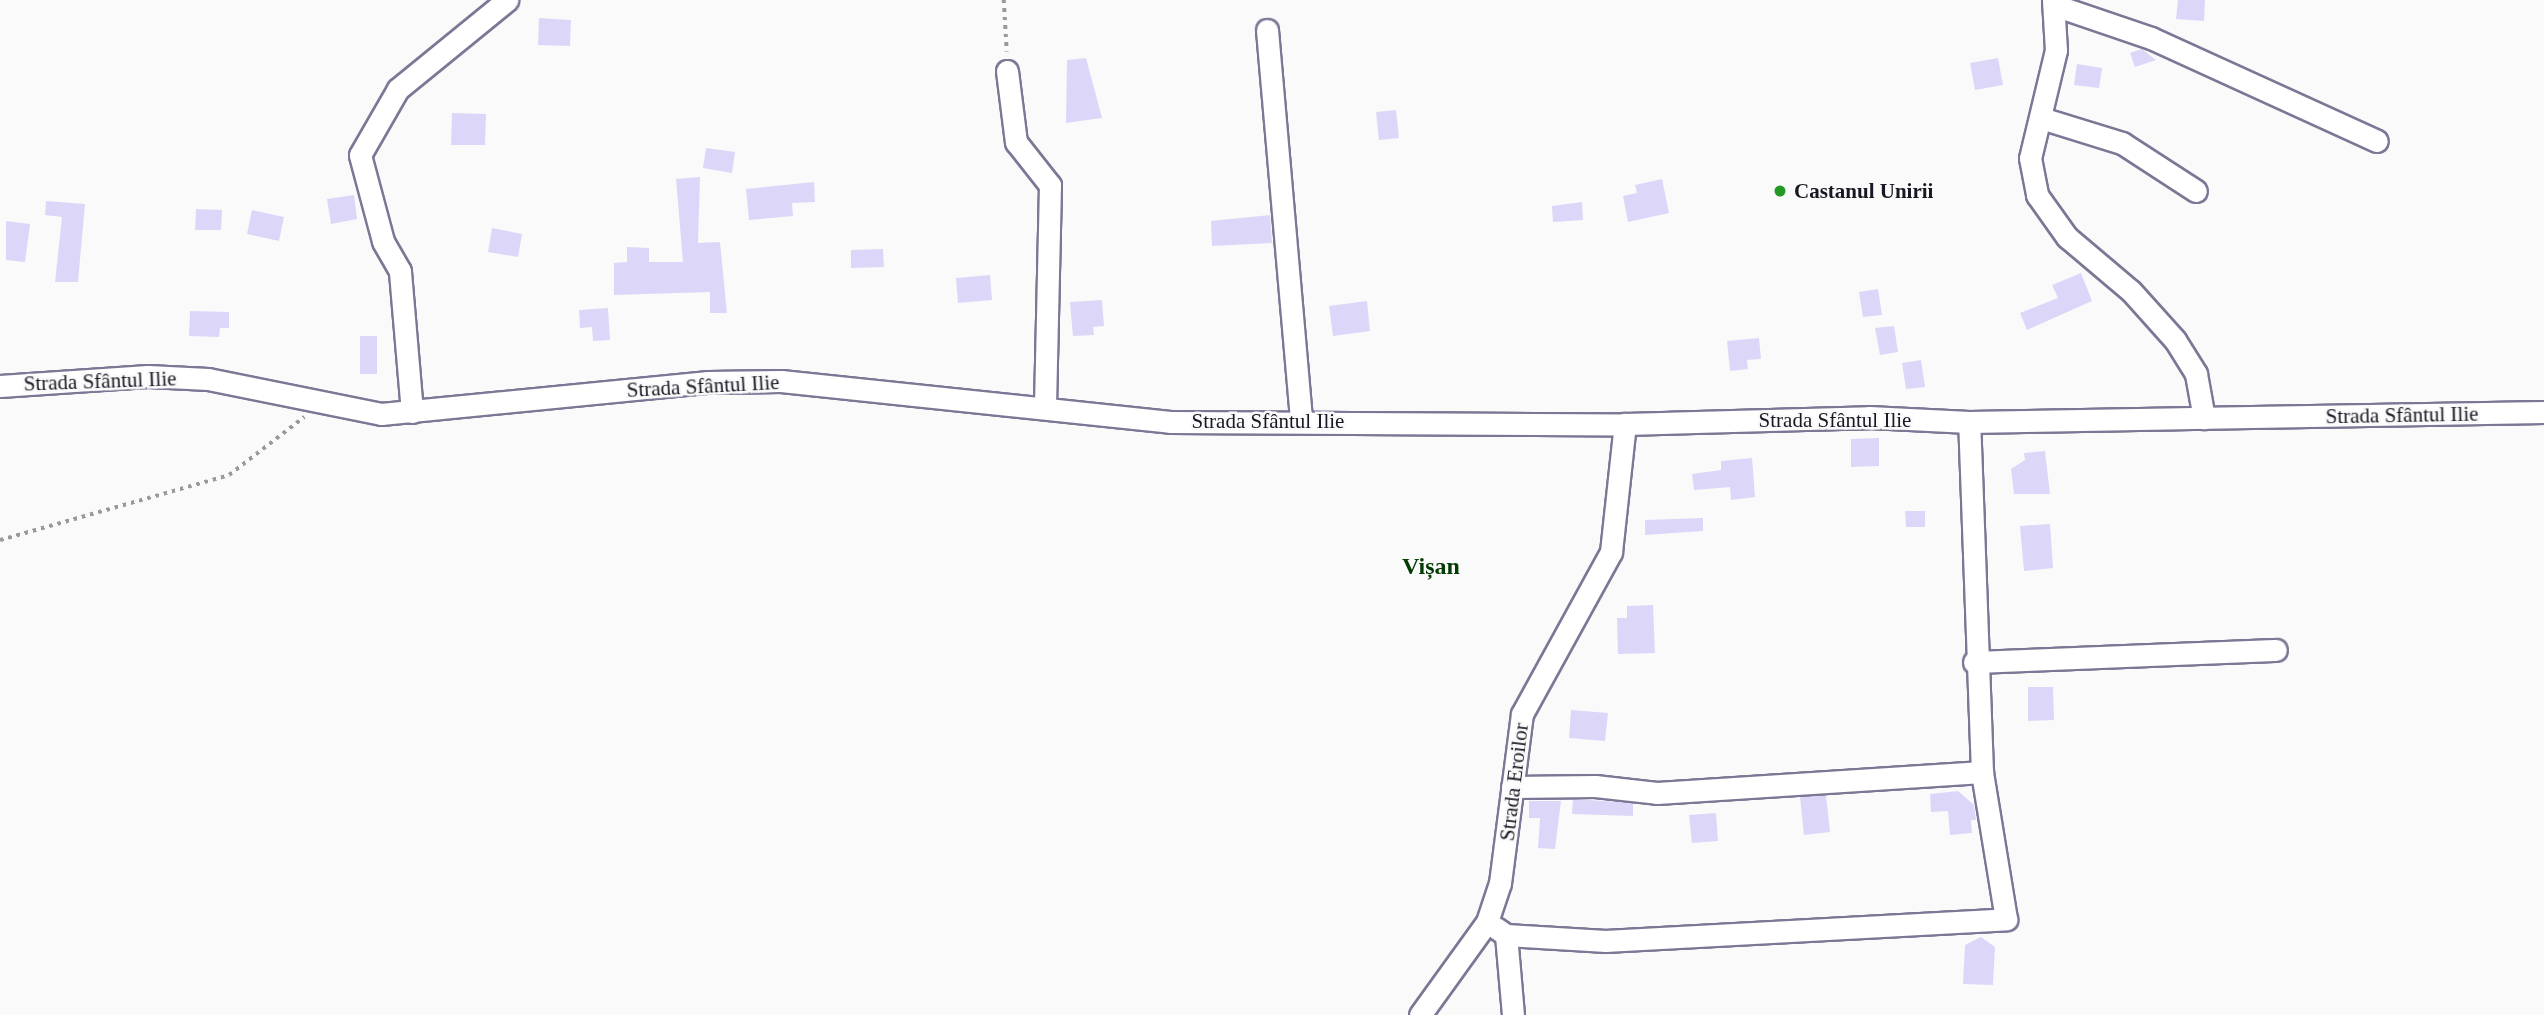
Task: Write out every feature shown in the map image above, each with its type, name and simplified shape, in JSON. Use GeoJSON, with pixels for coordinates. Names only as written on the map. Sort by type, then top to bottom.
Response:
{"type":"FeatureCollection","features":[{"type":"Feature","properties":{"kind":"street"},"geometry":{"type":"LineString","coordinates":[[412,412],[400,271],[383,241],[360,155],[398,89],[507,0]]}},
{"type":"Feature","properties":{"kind":"street"},"geometry":{"type":"LineString","coordinates":[[2204,418],[2196,374],[2175,340],[2151,310],[2067,237],[2037,195],[2030,158],[2041,118],[2050,7],[2151,38],[2377,141]]}},
{"type":"Feature","properties":{"kind":"street"},"geometry":{"type":"LineString","coordinates":[[1267,30],[1301,421]]}},
{"type":"Feature","properties":{"kind":"street"},"geometry":{"type":"LineString","coordinates":[[1007,71],[1016,142],[1049,185],[1045,408]]}},
{"type":"Feature","properties":{"kind":"street"},"geometry":{"type":"LineString","coordinates":[[2041,118],[2122,143],[2196,191]]}},
{"type":"Feature","properties":{"kind":"street","name":"Strada Sfântul Ilie"},"geometry":{"type":"LineString","coordinates":[[0,386],[149,376],[208,379],[316,405],[412,412],[769,381],[1170,422],[1625,424],[1869,417],[1969,422],[2544,412]]}},
{"type":"Feature","properties":{"kind":"street"},"geometry":{"type":"LineString","coordinates":[[1487,922],[1506,935],[1606,941],[2006,919],[1982,772],[1974,662],[1969,422]]}},
{"type":"Feature","properties":{"kind":"street","name":"Strada Eroilor"},"geometry":{"type":"LineString","coordinates":[[1420,1015],[1487,922],[1500,883],[1522,714],[1611,552],[1625,424]]}},
{"type":"Feature","properties":{"kind":"street"},"geometry":{"type":"LineString","coordinates":[[1974,662],[2276,650]]}},
{"type":"Feature","properties":{"kind":"street"},"geometry":{"type":"LineString","coordinates":[[1512,787],[1595,786],[1657,793],[1982,772]]}},
{"type":"Feature","properties":{"kind":"street"},"geometry":{"type":"LineString","coordinates":[[1506,935],[1513,1015]]}},
{"type":"Feature","properties":{"kind":"path"},"geometry":{"type":"LineString","coordinates":[[1004,0],[1007,71]]}},
{"type":"Feature","properties":{"kind":"path"},"geometry":{"type":"LineString","coordinates":[[0,540],[229,475],[316,405]]}},
{"type":"Feature","properties":{"kind":"building"},"geometry":{"type":"Polygon","coordinates":[[[2178,0],[2205,0],[2204,21],[2176,19],[2178,0]]]}},
{"type":"Feature","properties":{"kind":"building"},"geometry":{"type":"Polygon","coordinates":[[[539,18],[571,20],[570,46],[538,45],[539,18]]]}},
{"type":"Feature","properties":{"kind":"building"},"geometry":{"type":"Polygon","coordinates":[[[2142,49],[2156,60],[2135,67],[2130,53],[2142,49]]]}},
{"type":"Feature","properties":{"kind":"building"},"geometry":{"type":"Polygon","coordinates":[[[1086,58],[1102,118],[1066,123],[1067,60],[1086,58]]]}},
{"type":"Feature","properties":{"kind":"building"},"geometry":{"type":"Polygon","coordinates":[[[1998,58],[2003,85],[1975,90],[1970,63],[1998,58]]]}},
{"type":"Feature","properties":{"kind":"building"},"geometry":{"type":"Polygon","coordinates":[[[2077,64],[2102,68],[2099,88],[2074,85],[2077,64]]]}},
{"type":"Feature","properties":{"kind":"building"},"geometry":{"type":"Polygon","coordinates":[[[1396,110],[1399,138],[1379,140],[1376,112],[1396,110]]]}},
{"type":"Feature","properties":{"kind":"building"},"geometry":{"type":"Polygon","coordinates":[[[452,113],[486,114],[485,145],[451,145],[452,113]]]}},
{"type":"Feature","properties":{"kind":"building"},"geometry":{"type":"Polygon","coordinates":[[[706,148],[735,152],[732,173],[703,168],[706,148]]]}},
{"type":"Feature","properties":{"kind":"building"},"geometry":{"type":"Polygon","coordinates":[[[700,177],[698,243],[720,242],[727,313],[710,313],[710,292],[614,295],[614,263],[627,262],[627,247],[649,248],[649,262],[683,262],[676,179],[700,177]]]}},
{"type":"Feature","properties":{"kind":"building"},"geometry":{"type":"Polygon","coordinates":[[[1662,179],[1669,213],[1628,222],[1623,196],[1637,193],[1635,185],[1662,179]]]}},
{"type":"Feature","properties":{"kind":"building"},"geometry":{"type":"Polygon","coordinates":[[[814,182],[815,202],[792,203],[793,216],[749,220],[746,189],[814,182]]]}},
{"type":"Feature","properties":{"kind":"building"},"geometry":{"type":"Polygon","coordinates":[[[354,195],[357,219],[331,224],[327,199],[354,195]]]}},
{"type":"Feature","properties":{"kind":"building"},"geometry":{"type":"Polygon","coordinates":[[[46,201],[85,204],[78,282],[55,282],[62,217],[45,215],[46,201]]]}},
{"type":"Feature","properties":{"kind":"building"},"geometry":{"type":"Polygon","coordinates":[[[1582,202],[1583,220],[1553,222],[1552,206],[1582,202]]]}},
{"type":"Feature","properties":{"kind":"building"},"geometry":{"type":"Polygon","coordinates":[[[196,209],[222,210],[221,230],[195,230],[196,209]]]}},
{"type":"Feature","properties":{"kind":"building"},"geometry":{"type":"Polygon","coordinates":[[[252,210],[284,217],[279,241],[247,234],[252,210]]]}},
{"type":"Feature","properties":{"kind":"building"},"geometry":{"type":"Polygon","coordinates":[[[1270,215],[1272,243],[1212,246],[1211,221],[1270,215]]]}},
{"type":"Feature","properties":{"kind":"building"},"geometry":{"type":"Polygon","coordinates":[[[6,221],[30,224],[25,262],[6,260],[6,221]]]}},
{"type":"Feature","properties":{"kind":"building"},"geometry":{"type":"Polygon","coordinates":[[[492,228],[522,234],[518,257],[488,252],[492,228]]]}},
{"type":"Feature","properties":{"kind":"building"},"geometry":{"type":"Polygon","coordinates":[[[883,249],[884,267],[851,268],[851,250],[883,249]]]}},
{"type":"Feature","properties":{"kind":"building"},"geometry":{"type":"Polygon","coordinates":[[[2081,273],[2092,301],[2027,330],[2020,313],[2058,298],[2052,285],[2081,273]]]}},
{"type":"Feature","properties":{"kind":"building"},"geometry":{"type":"Polygon","coordinates":[[[990,275],[992,300],[958,303],[956,278],[990,275]]]}},
{"type":"Feature","properties":{"kind":"building"},"geometry":{"type":"Polygon","coordinates":[[[1878,289],[1882,315],[1863,317],[1859,292],[1878,289]]]}},
{"type":"Feature","properties":{"kind":"building"},"geometry":{"type":"Polygon","coordinates":[[[1102,300],[1104,326],[1093,327],[1094,335],[1073,336],[1070,302],[1102,300]]]}},
{"type":"Feature","properties":{"kind":"building"},"geometry":{"type":"Polygon","coordinates":[[[1367,301],[1370,331],[1333,336],[1329,306],[1367,301]]]}},
{"type":"Feature","properties":{"kind":"building"},"geometry":{"type":"Polygon","coordinates":[[[608,308],[610,340],[593,341],[592,327],[580,328],[579,310],[608,308]]]}},
{"type":"Feature","properties":{"kind":"building"},"geometry":{"type":"Polygon","coordinates":[[[190,311],[229,312],[229,328],[220,328],[219,337],[189,336],[190,311]]]}},
{"type":"Feature","properties":{"kind":"building"},"geometry":{"type":"Polygon","coordinates":[[[1894,326],[1898,352],[1880,355],[1875,328],[1894,326]]]}},
{"type":"Feature","properties":{"kind":"building"},"geometry":{"type":"Polygon","coordinates":[[[360,336],[377,336],[377,374],[360,374],[360,336]]]}},
{"type":"Feature","properties":{"kind":"building"},"geometry":{"type":"Polygon","coordinates":[[[1759,338],[1761,359],[1747,360],[1748,369],[1730,371],[1727,341],[1759,338]]]}},
{"type":"Feature","properties":{"kind":"building"},"geometry":{"type":"Polygon","coordinates":[[[1921,360],[1925,387],[1906,389],[1902,363],[1921,360]]]}},
{"type":"Feature","properties":{"kind":"building"},"geometry":{"type":"Polygon","coordinates":[[[1879,438],[1879,466],[1851,467],[1851,439],[1879,438]]]}},
{"type":"Feature","properties":{"kind":"building"},"geometry":{"type":"Polygon","coordinates":[[[2045,451],[2050,494],[2014,494],[2011,469],[2025,460],[2024,453],[2045,451]]]}},
{"type":"Feature","properties":{"kind":"building"},"geometry":{"type":"Polygon","coordinates":[[[1752,458],[1755,497],[1731,500],[1730,487],[1694,490],[1692,474],[1721,470],[1721,461],[1752,458]]]}},
{"type":"Feature","properties":{"kind":"building"},"geometry":{"type":"Polygon","coordinates":[[[1905,511],[1925,511],[1925,527],[1906,527],[1905,511]]]}},
{"type":"Feature","properties":{"kind":"building"},"geometry":{"type":"Polygon","coordinates":[[[1703,518],[1703,531],[1645,535],[1645,520],[1703,518]]]}},
{"type":"Feature","properties":{"kind":"building"},"geometry":{"type":"Polygon","coordinates":[[[2050,524],[2053,568],[2024,571],[2020,526],[2050,524]]]}},
{"type":"Feature","properties":{"kind":"building"},"geometry":{"type":"Polygon","coordinates":[[[1653,605],[1655,653],[1618,654],[1617,618],[1627,618],[1627,606],[1653,605]]]}},
{"type":"Feature","properties":{"kind":"building"},"geometry":{"type":"Polygon","coordinates":[[[2028,687],[2053,687],[2054,720],[2028,721],[2028,687]]]}},
{"type":"Feature","properties":{"kind":"building"},"geometry":{"type":"Polygon","coordinates":[[[1571,710],[1608,713],[1605,741],[1569,738],[1571,710]]]}},
{"type":"Feature","properties":{"kind":"building"},"geometry":{"type":"Polygon","coordinates":[[[1958,791],[1974,805],[1976,820],[1971,820],[1972,833],[1950,835],[1948,811],[1931,812],[1930,794],[1958,791]]]}},
{"type":"Feature","properties":{"kind":"building"},"geometry":{"type":"Polygon","coordinates":[[[1826,795],[1830,832],[1804,835],[1800,797],[1826,795]]]}},
{"type":"Feature","properties":{"kind":"building"},"geometry":{"type":"Polygon","coordinates":[[[1573,799],[1633,803],[1633,816],[1572,814],[1573,799]]]}},
{"type":"Feature","properties":{"kind":"building"},"geometry":{"type":"Polygon","coordinates":[[[1529,801],[1561,801],[1555,849],[1538,848],[1540,818],[1529,818],[1529,801]]]}},
{"type":"Feature","properties":{"kind":"building"},"geometry":{"type":"Polygon","coordinates":[[[1716,813],[1718,841],[1692,843],[1689,815],[1716,813]]]}},
{"type":"Feature","properties":{"kind":"building"},"geometry":{"type":"Polygon","coordinates":[[[1981,937],[1995,947],[1993,985],[1963,984],[1965,945],[1981,937]]]}},
{"type":"Feature","properties":{"kind":"place","name":"Castanul Unirii"},"geometry":{"type":"Point","coordinates":[1780,191]}},
{"type":"Feature","properties":{"kind":"district","name":"Vișan"},"geometry":{"type":"Point","coordinates":[1431,567]}}]}
